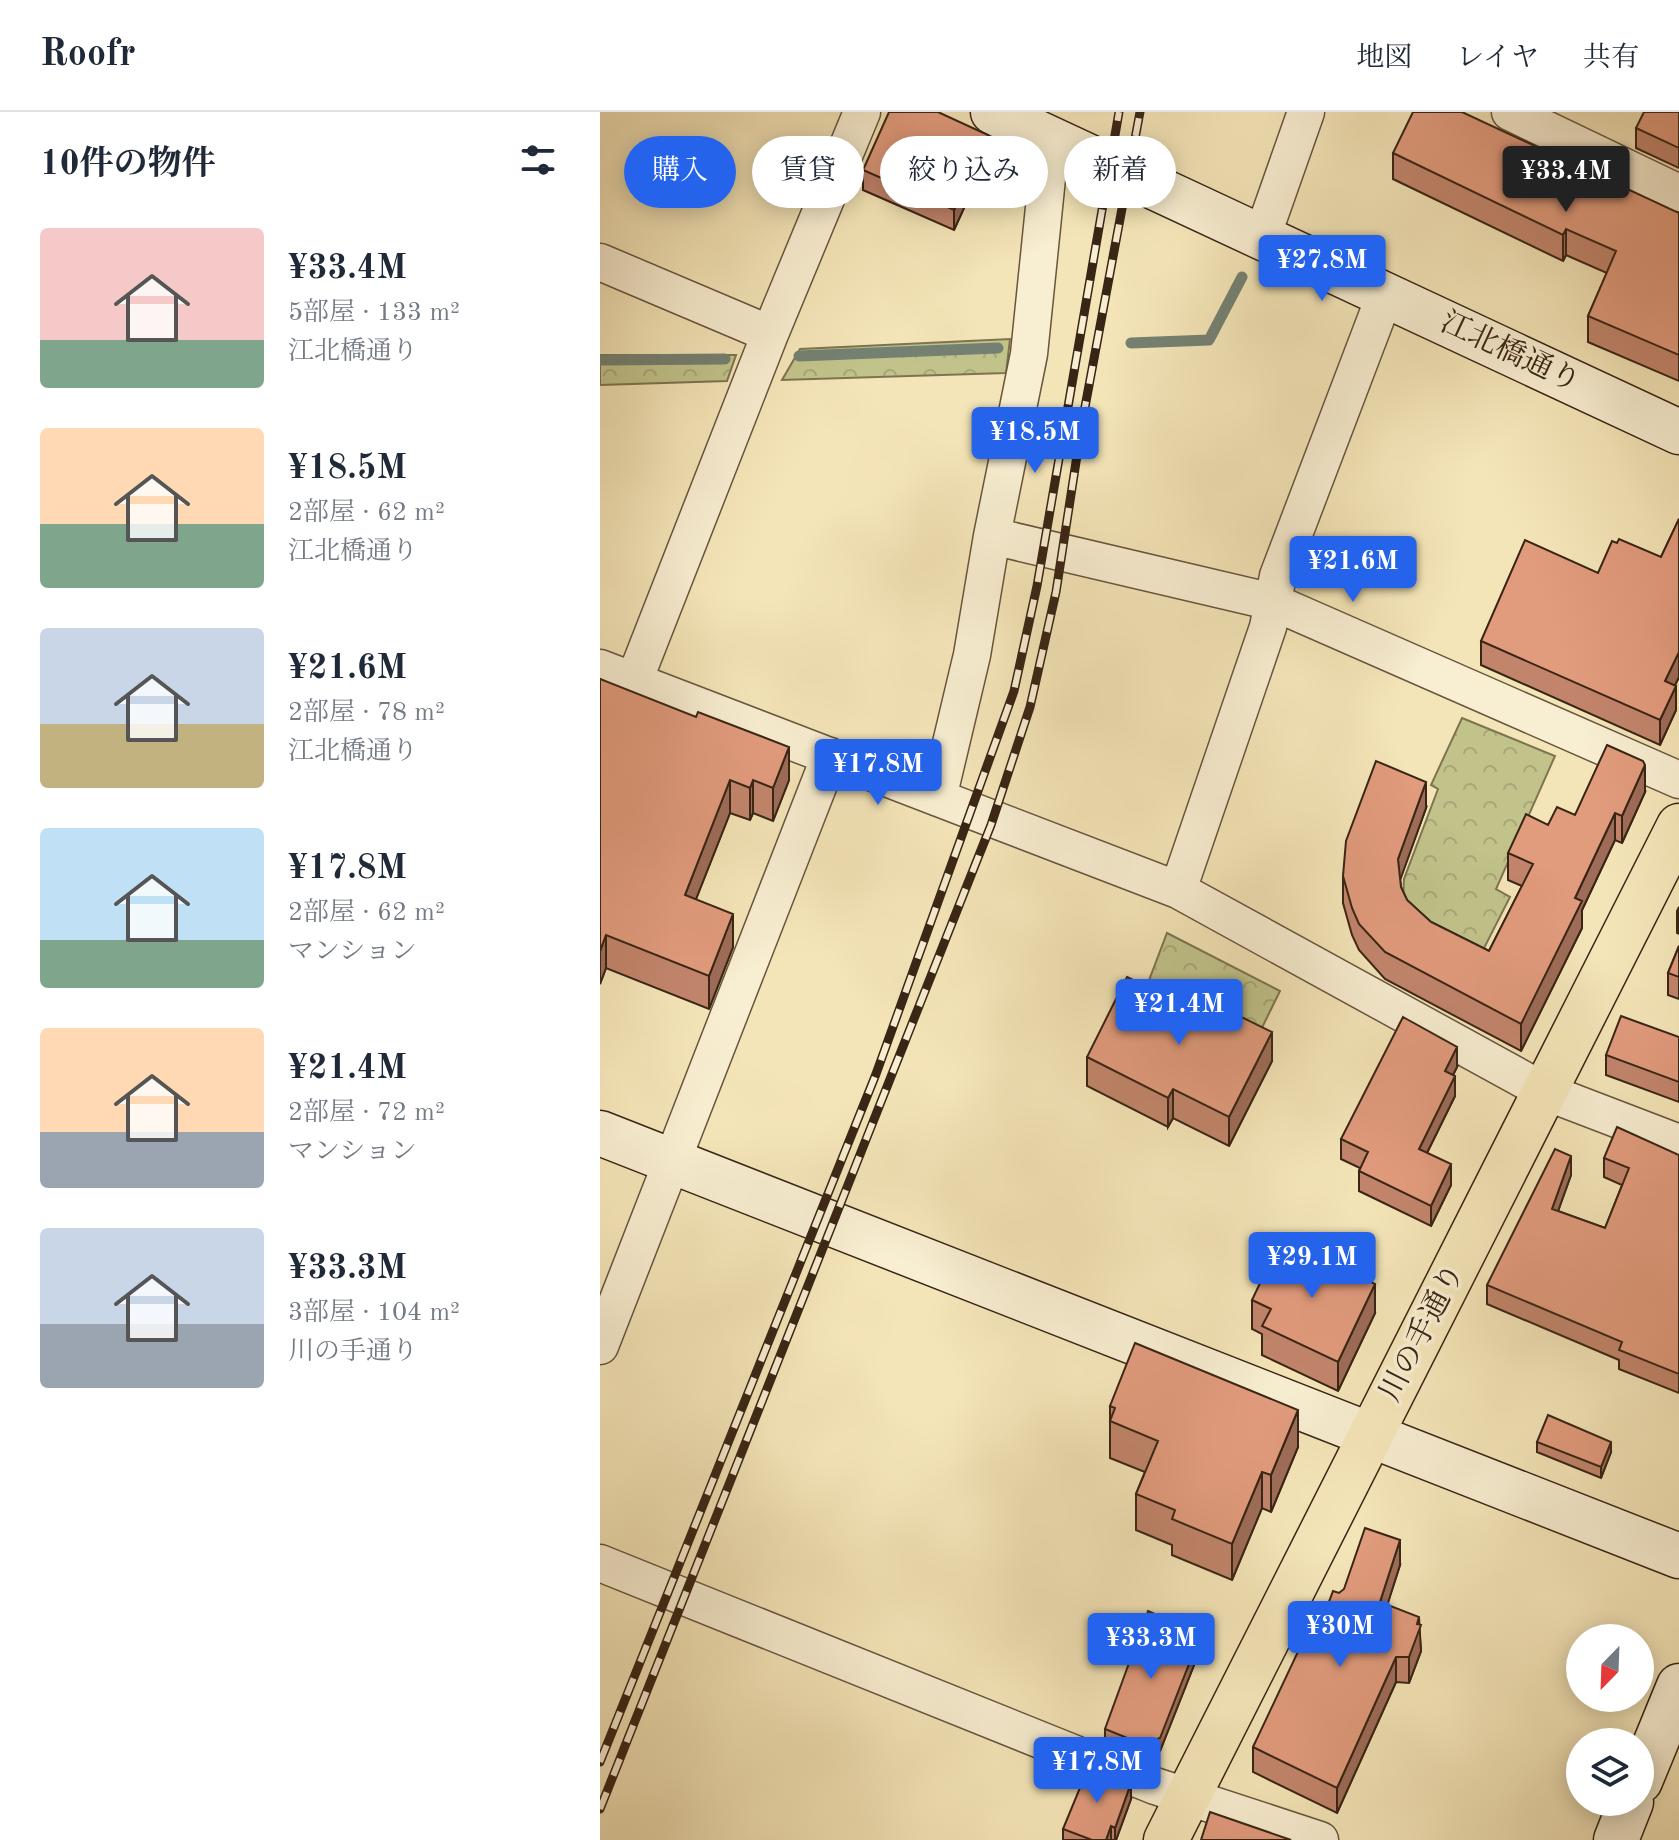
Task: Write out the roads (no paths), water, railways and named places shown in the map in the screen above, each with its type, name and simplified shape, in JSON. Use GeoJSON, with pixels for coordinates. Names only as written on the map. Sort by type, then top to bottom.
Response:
{"type":"FeatureCollection","features":[{"type":"Feature","properties":{"kind":"main road","name":"川の手通り"},"geometry":{"type":"LineString","coordinates":[[1166,1840],[1679,826]]}},
{"type":"Feature","properties":{"kind":"street"},"geometry":{"type":"LineString","coordinates":[[634,681],[770,334],[862,112]]}},
{"type":"Feature","properties":{"kind":"street","name":"江北橋通り"},"geometry":{"type":"LineString","coordinates":[[993,112],[1679,432]]}},
{"type":"Feature","properties":{"kind":"street"},"geometry":{"type":"LineString","coordinates":[[1262,237],[1306,112]]}},
{"type":"Feature","properties":{"kind":"street"},"geometry":{"type":"LineString","coordinates":[[1510,112],[1679,193]]}},
{"type":"Feature","properties":{"kind":"street"},"geometry":{"type":"LineString","coordinates":[[938,798],[972,655],[992,536],[1029,354],[1051,139]]}},
{"type":"Feature","properties":{"kind":"street"},"geometry":{"type":"LineString","coordinates":[[600,262],[770,334]]}},
{"type":"Feature","properties":{"kind":"street"},"geometry":{"type":"LineString","coordinates":[[1178,890],[1268,627],[1278,576],[1385,295]]}},
{"type":"Feature","properties":{"kind":"street"},"geometry":{"type":"LineString","coordinates":[[992,536],[1273,602],[1679,780]]}},
{"type":"Feature","properties":{"kind":"street"},"geometry":{"type":"LineString","coordinates":[[600,668],[1178,890],[1546,1092],[1679,1143]]}},
{"type":"Feature","properties":{"kind":"street"},"geometry":{"type":"LineString","coordinates":[[600,1346],[830,756]]}},
{"type":"Feature","properties":{"kind":"street"},"geometry":{"type":"LineString","coordinates":[[600,1133],[1679,1556]]}},
{"type":"Feature","properties":{"kind":"street"},"geometry":{"type":"LineString","coordinates":[[600,1563],[1155,1786],[1320,1840]]}},
{"type":"Feature","properties":{"kind":"street"},"geometry":{"type":"LineString","coordinates":[[1654,1747],[1679,1686]]}},
{"type":"Feature","properties":{"kind":"street"},"geometry":{"type":"LineString","coordinates":[[1616,1840],[1625,1816]]}},
{"type":"Feature","properties":{"kind":"waterway"},"geometry":{"type":"LineString","coordinates":[[1131,343],[1209,340],[1242,277]]}},
{"type":"Feature","properties":{"kind":"waterway"},"geometry":{"type":"LineString","coordinates":[[799,356],[998,348]]}},
{"type":"Feature","properties":{"kind":"waterway"},"geometry":{"type":"LineString","coordinates":[[600,360],[725,359]]}},
{"type":"Feature","properties":{"kind":"railway"},"geometry":{"type":"LineString","coordinates":[[600,1762],[876,1074],[1014,691],[1037,586],[1119,112]]}},
{"type":"Feature","properties":{"kind":"railway"},"geometry":{"type":"LineString","coordinates":[[600,1809],[991,825],[1030,707],[1056,592],[1082,423],[1140,112]]}}]}
